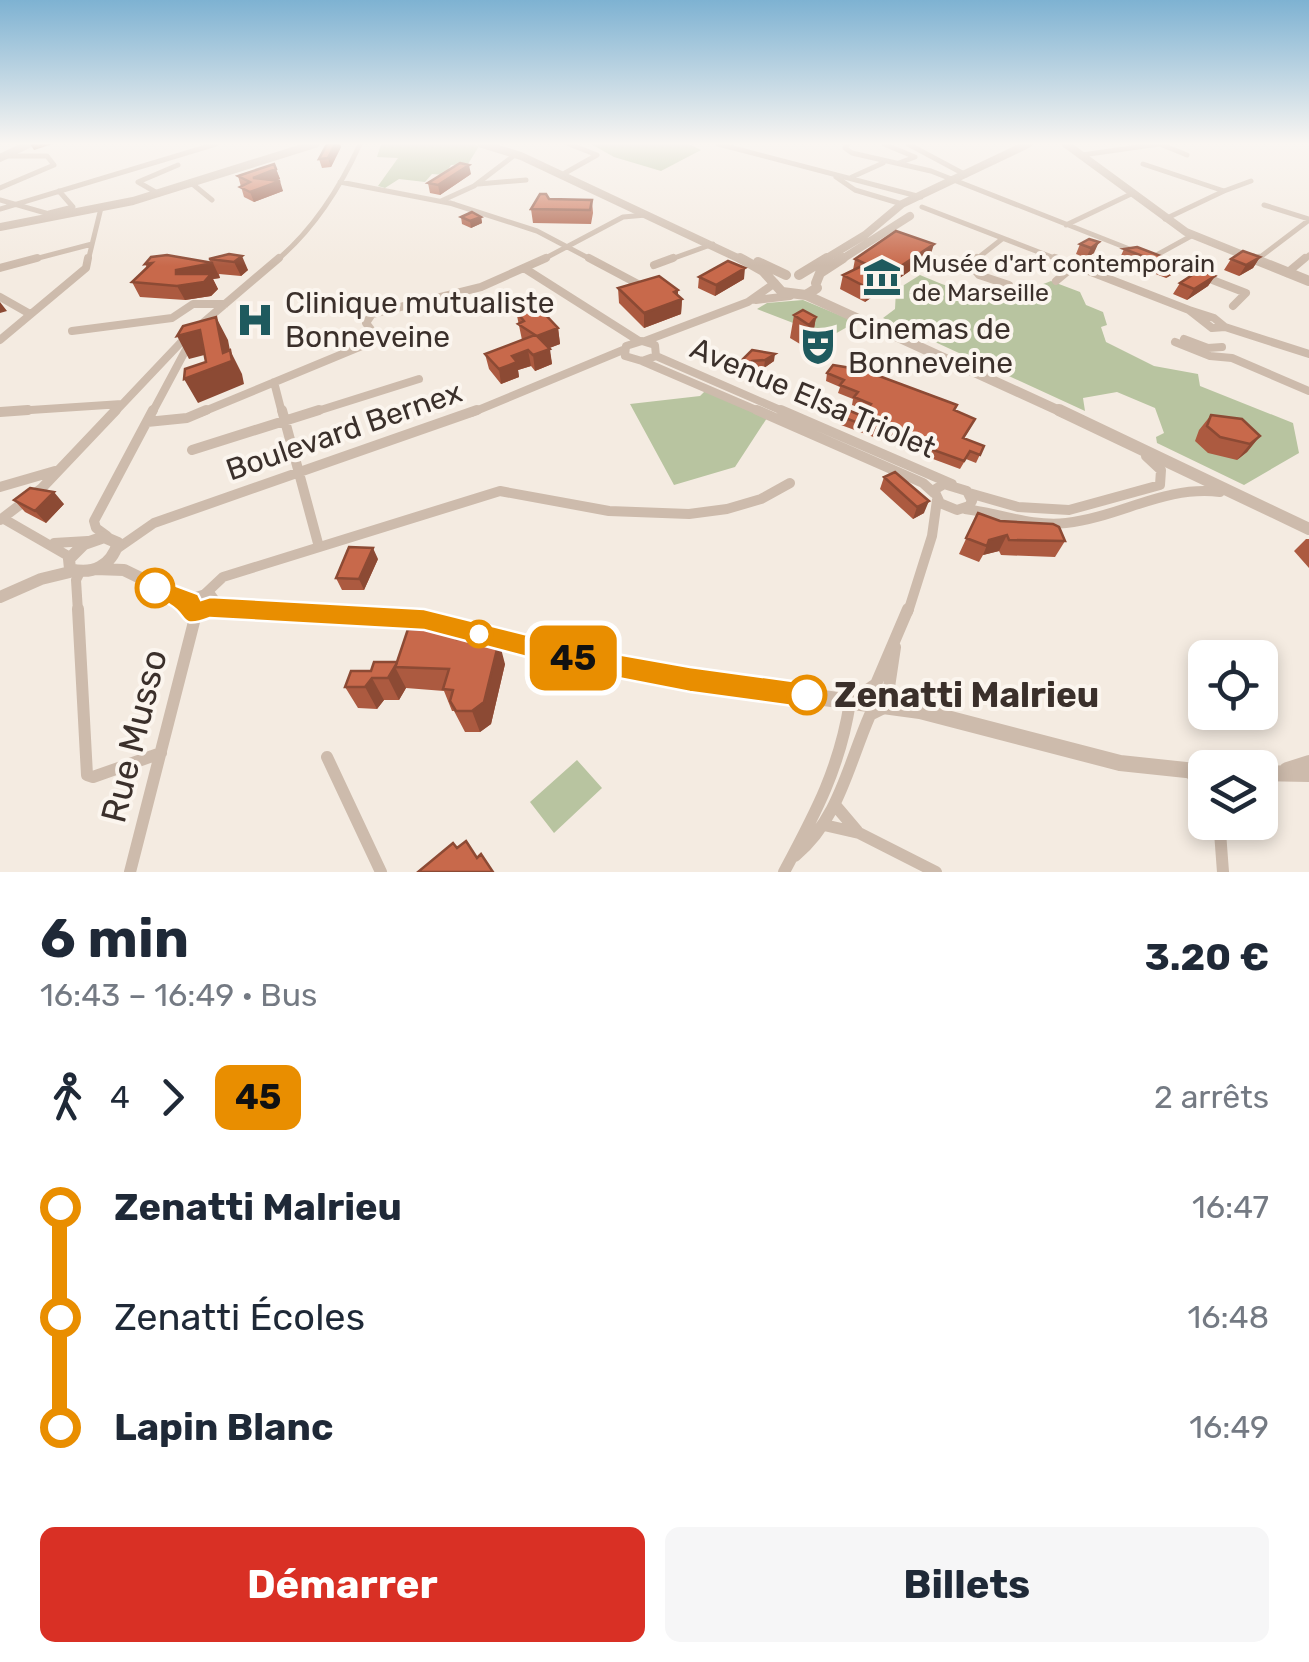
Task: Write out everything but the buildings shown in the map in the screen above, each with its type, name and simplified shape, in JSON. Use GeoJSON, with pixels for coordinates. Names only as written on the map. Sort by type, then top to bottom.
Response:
{"type":"FeatureCollection","features":[{"type":"Feature","properties":{"kind":"street"},"geometry":{"type":"LineString","coordinates":[[0,210],[84,185]]}},
{"type":"Feature","properties":{"kind":"street"},"geometry":{"type":"LineString","coordinates":[[143,185],[159,194]]}},
{"type":"Feature","properties":{"kind":"street"},"geometry":{"type":"LineString","coordinates":[[0,200],[51,214],[101,208],[183,185]]}},
{"type":"Feature","properties":{"kind":"street"},"geometry":{"type":"LineString","coordinates":[[193,185],[212,200]]}},
{"type":"Feature","properties":{"kind":"street"},"geometry":{"type":"LineString","coordinates":[[338,185],[302,238],[200,325],[58,471],[2,520],[51,543],[77,566],[124,570],[159,590],[200,604],[424,620],[561,656],[690,680],[920,711],[1120,763],[1188,771]]}},
{"type":"Feature","properties":{"kind":"street"},"geometry":{"type":"LineString","coordinates":[[354,185],[450,203],[495,217],[568,245],[638,284]]}},
{"type":"Feature","properties":{"kind":"street"},"geometry":{"type":"LineString","coordinates":[[441,201],[474,185]]}},
{"type":"Feature","properties":{"kind":"street"},"geometry":{"type":"LineString","coordinates":[[582,185],[754,266],[782,292],[808,290],[834,300],[1276,509],[1309,529]]}},
{"type":"Feature","properties":{"kind":"street"},"geometry":{"type":"LineString","coordinates":[[590,185],[786,275],[800,274],[844,248],[901,206],[918,208]]}},
{"type":"Feature","properties":{"kind":"street"},"geometry":{"type":"LineString","coordinates":[[847,185],[901,206],[918,208]]}},
{"type":"Feature","properties":{"kind":"street"},"geometry":{"type":"LineString","coordinates":[[865,185],[1189,310],[1206,325],[1309,354]]}},
{"type":"Feature","properties":{"kind":"street"},"geometry":{"type":"LineString","coordinates":[[808,290],[820,272],[856,253],[948,185]]}},
{"type":"Feature","properties":{"kind":"street"},"geometry":{"type":"LineString","coordinates":[[958,185],[1246,293],[1234,306]]}},
{"type":"Feature","properties":{"kind":"street"},"geometry":{"type":"LineString","coordinates":[[1120,185],[1193,235],[1309,281]]}},
{"type":"Feature","properties":{"kind":"street"},"geometry":{"type":"LineString","coordinates":[[1205,185],[1224,191]]}},
{"type":"Feature","properties":{"kind":"street"},"geometry":{"type":"LineString","coordinates":[[1166,220],[1241,185]]}},
{"type":"Feature","properties":{"kind":"street"},"geometry":{"type":"LineString","coordinates":[[0,226],[72,207],[60,192]]}},
{"type":"Feature","properties":{"kind":"street"},"geometry":{"type":"LineString","coordinates":[[1066,225],[1132,194]]}},
{"type":"Feature","properties":{"kind":"street"},"geometry":{"type":"LineString","coordinates":[[609,197],[628,208],[622,217]]}},
{"type":"Feature","properties":{"kind":"street"},"geometry":{"type":"LineString","coordinates":[[1264,204],[1309,220]]}},
{"type":"Feature","properties":{"kind":"street"},"geometry":{"type":"LineString","coordinates":[[0,340],[86,268],[101,208]]}},
{"type":"Feature","properties":{"kind":"street"},"geometry":{"type":"LineString","coordinates":[[146,422],[186,418],[369,343],[375,335],[366,322],[372,314],[466,292],[524,268],[622,217],[648,215]]}},
{"type":"Feature","properties":{"kind":"street"},"geometry":{"type":"LineString","coordinates":[[1254,261],[1309,220]]}},
{"type":"Feature","properties":{"kind":"street"},"geometry":{"type":"LineString","coordinates":[[1153,258],[1193,235]]}},
{"type":"Feature","properties":{"kind":"street"},"geometry":{"type":"LineString","coordinates":[[1002,239],[972,260],[970,268],[984,278],[1003,280],[1009,286]]}},
{"type":"Feature","properties":{"kind":"street"},"geometry":{"type":"LineString","coordinates":[[0,268],[92,244]]}},
{"type":"Feature","properties":{"kind":"street"},"geometry":{"type":"LineString","coordinates":[[654,265],[713,244]]}},
{"type":"Feature","properties":{"kind":"street"},"geometry":{"type":"LineString","coordinates":[[844,248],[856,253]]}},
{"type":"Feature","properties":{"kind":"street"},"geometry":{"type":"LineString","coordinates":[[1287,273],[1309,255]]}},
{"type":"Feature","properties":{"kind":"street"},"geometry":{"type":"LineString","coordinates":[[1056,281],[1074,266]]}},
{"type":"Feature","properties":{"kind":"street"},"geometry":{"type":"LineString","coordinates":[[524,268],[642,341]]}},
{"type":"Feature","properties":{"kind":"street"},"geometry":{"type":"LineString","coordinates":[[800,274],[808,290]]}},
{"type":"Feature","properties":{"kind":"street"},"geometry":{"type":"LineString","coordinates":[[748,302],[786,275]]}},
{"type":"Feature","properties":{"kind":"street"},"geometry":{"type":"LineString","coordinates":[[621,330],[626,352],[642,341],[748,302],[808,290],[1179,468],[1309,521]]}},
{"type":"Feature","properties":{"kind":"street"},"geometry":{"type":"LineString","coordinates":[[0,297],[30,314]]}},
{"type":"Feature","properties":{"kind":"street"},"geometry":{"type":"LineString","coordinates":[[72,331],[172,318],[193,304],[225,304]]}},
{"type":"Feature","properties":{"kind":"street"},"geometry":{"type":"LineString","coordinates":[[124,570],[115,546],[94,521],[200,325]]}},
{"type":"Feature","properties":{"kind":"street"},"geometry":{"type":"LineString","coordinates":[[1221,328],[1222,346],[1232,358]]}},
{"type":"Feature","properties":{"kind":"street"},"geometry":{"type":"LineString","coordinates":[[642,362],[657,352],[671,333]]}},
{"type":"Feature","properties":{"kind":"street","name":"Avenue Elsa Triolet"},"geometry":{"type":"LineString","coordinates":[[642,341],[657,352],[969,494]]}},
{"type":"Feature","properties":{"kind":"street"},"geometry":{"type":"LineString","coordinates":[[1222,346],[1208,348],[1180,341],[1210,356],[1232,358],[1309,392]]}},
{"type":"Feature","properties":{"kind":"street","name":"Avenue Elsa Triolet"},"geometry":{"type":"LineString","coordinates":[[626,352],[865,456],[924,484],[935,496],[961,510]]}},
{"type":"Feature","properties":{"kind":"street","name":"Boulevard Bernex"},"geometry":{"type":"LineString","coordinates":[[115,546],[154,523],[452,422],[626,352]]}},
{"type":"Feature","properties":{"kind":"street"},"geometry":{"type":"LineString","coordinates":[[192,450],[420,379]]}},
{"type":"Feature","properties":{"kind":"street"},"geometry":{"type":"LineString","coordinates":[[274,382],[320,547]]}},
{"type":"Feature","properties":{"kind":"street"},"geometry":{"type":"LineString","coordinates":[[0,412],[122,404]]}},
{"type":"Feature","properties":{"kind":"street"},"geometry":{"type":"LineString","coordinates":[[1096,427],[1150,458],[1160,470],[1154,488]]}},
{"type":"Feature","properties":{"kind":"street"},"geometry":{"type":"LineString","coordinates":[[969,494],[1018,507],[1060,510],[1154,488],[1179,468]]}},
{"type":"Feature","properties":{"kind":"street"},"geometry":{"type":"LineString","coordinates":[[0,487],[58,471]]}},
{"type":"Feature","properties":{"kind":"street"},"geometry":{"type":"LineString","coordinates":[[200,604],[223,577],[500,491],[543,501],[704,515],[745,508],[774,496],[790,484]]}},
{"type":"Feature","properties":{"kind":"street"},"geometry":{"type":"LineString","coordinates":[[830,802],[850,702],[876,686],[935,534],[938,486],[952,484]]}},
{"type":"Feature","properties":{"kind":"street"},"geometry":{"type":"LineString","coordinates":[[961,510],[1038,523],[1066,523],[1202,488],[1276,509]]}},
{"type":"Feature","properties":{"kind":"street"},"geometry":{"type":"LineString","coordinates":[[935,534],[972,501],[969,494]]}},
{"type":"Feature","properties":{"kind":"street"},"geometry":{"type":"LineString","coordinates":[[1125,497],[1135,506]]}},
{"type":"Feature","properties":{"kind":"street"},"geometry":{"type":"LineString","coordinates":[[1060,510],[1066,523]]}},
{"type":"Feature","properties":{"kind":"street"},"geometry":{"type":"LineString","coordinates":[[51,543],[90,540],[115,546]]}},
{"type":"Feature","properties":{"kind":"street"},"geometry":{"type":"LineString","coordinates":[[90,540],[77,566],[76,580],[87,775],[93,777],[162,753]]}},
{"type":"Feature","properties":{"kind":"street"},"geometry":{"type":"LineString","coordinates":[[0,597],[115,546]]}},
{"type":"Feature","properties":{"kind":"street","name":"Rue Musso"},"geometry":{"type":"LineString","coordinates":[[130,872],[200,604]]}},
{"type":"Feature","properties":{"kind":"street"},"geometry":{"type":"LineString","coordinates":[[784,872],[794,856],[808,847],[870,715],[886,706],[892,687],[895,644]]}},
{"type":"Feature","properties":{"kind":"street"},"geometry":{"type":"LineString","coordinates":[[327,757],[382,867],[381,872]]}},
{"type":"Feature","properties":{"kind":"street"},"geometry":{"type":"LineString","coordinates":[[1278,770],[1309,763]]}},
{"type":"Feature","properties":{"kind":"street"},"geometry":{"type":"LineString","coordinates":[[1278,772],[1309,774]]}},
{"type":"Feature","properties":{"kind":"street"},"geometry":{"type":"LineString","coordinates":[[830,802],[859,833]]}},
{"type":"Feature","properties":{"kind":"street"},"geometry":{"type":"LineString","coordinates":[[819,822],[859,833],[936,872]]}},
{"type":"Feature","properties":{"kind":"street"},"geometry":{"type":"LineString","coordinates":[[1221,840],[1223,872]]}},
{"type":"Feature","properties":{"kind":"green space"},"geometry":{"type":"Polygon","coordinates":[[[920,275],[984,296],[1013,293],[1051,281],[1080,292],[1086,305],[1103,312],[1107,325],[1101,327],[1106,342],[1154,366],[1198,374],[1200,386],[1293,423],[1299,453],[1244,485],[1157,443],[1156,437],[1164,433],[1155,408],[1117,392],[1083,398],[1085,411],[883,318],[895,309],[896,290],[920,275]]]}},
{"type":"Feature","properties":{"kind":"green space"},"geometry":{"type":"Polygon","coordinates":[[[803,300],[856,322],[826,339],[757,309],[767,303],[803,300]]]}},
{"type":"Feature","properties":{"kind":"green space"},"geometry":{"type":"Polygon","coordinates":[[[705,391],[767,418],[735,467],[674,485],[630,404],[700,396],[705,391]]]}},
{"type":"Feature","properties":{"kind":"green space"},"geometry":{"type":"Polygon","coordinates":[[[577,760],[602,788],[554,833],[530,802],[577,760]]]}},
{"type":"Feature","properties":{"kind":"bus line","name":"45"},"geometry":{"type":"LineString","coordinates":[[155,588],[190,602],[187,608],[193,614],[210,608],[396,616],[572,658],[690,680],[807,695]]}},
{"type":"Feature","properties":{"kind":"place","name":"Musée d'art contemporain de Marseille"},"geometry":{"type":"Point","coordinates":[882,277]}},
{"type":"Feature","properties":{"kind":"place","name":"Clinique mutualiste Bonneveine"},"geometry":{"type":"Point","coordinates":[255,320]}},
{"type":"Feature","properties":{"kind":"place","name":"Cinemas de Bonneveine"},"geometry":{"type":"Point","coordinates":[818,346]}},
{"type":"Feature","properties":{"kind":"place","name":"Zenatti Malrieu"},"geometry":{"type":"Point","coordinates":[807,695]}}]}
